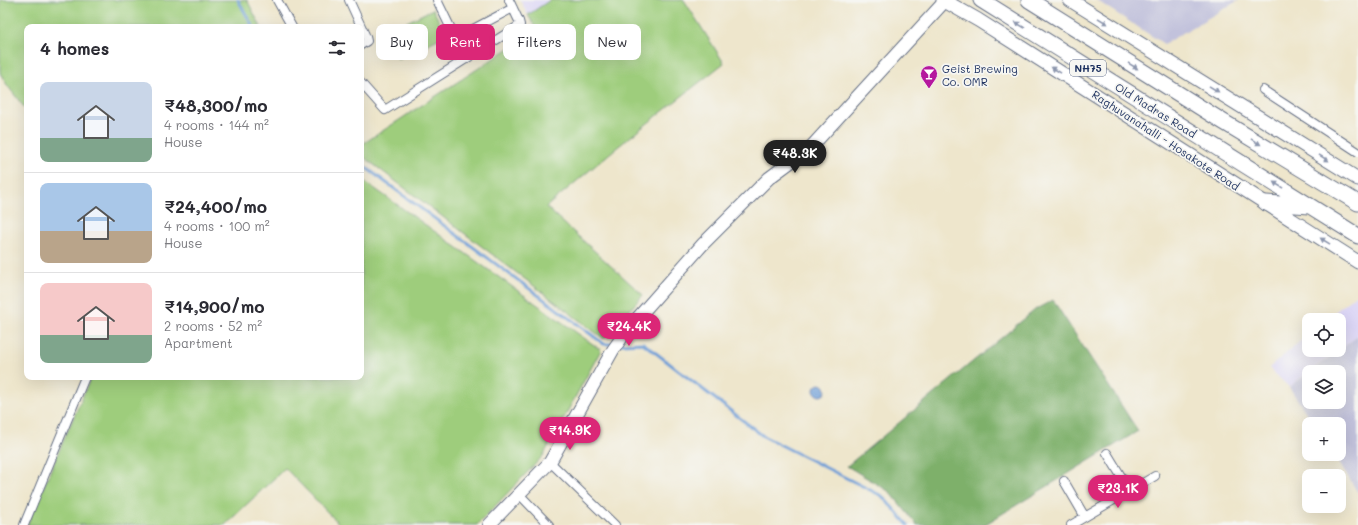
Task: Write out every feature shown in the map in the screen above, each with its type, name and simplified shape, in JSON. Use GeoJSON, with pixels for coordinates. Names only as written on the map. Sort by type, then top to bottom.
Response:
{"type":"FeatureCollection","features":[{"type":"Feature","properties":{"kind":"highway","name":"Old Madras Road"},"geometry":{"type":"LineString","coordinates":[[981,0],[1122,90],[1311,206]]}},
{"type":"Feature","properties":{"kind":"highway","name":"NH75"},"geometry":{"type":"LineString","coordinates":[[1029,0],[1222,122],[1358,203]]}},
{"type":"Feature","properties":{"kind":"highway"},"geometry":{"type":"LineString","coordinates":[[1266,204],[1311,206]]}},
{"type":"Feature","properties":{"kind":"highway","name":"NH75"},"geometry":{"type":"LineString","coordinates":[[1311,206],[1358,236]]}},
{"type":"Feature","properties":{"kind":"main road"},"geometry":{"type":"LineString","coordinates":[[489,525],[550,462],[613,350],[627,330],[703,244],[769,178],[811,147],[944,0]]}},
{"type":"Feature","properties":{"kind":"main road","name":"Raghuvanahalli - Hosakote Road"},"geometry":{"type":"LineString","coordinates":[[944,0],[978,20],[1358,262]]}},
{"type":"Feature","properties":{"kind":"main road"},"geometry":{"type":"LineString","coordinates":[[1070,0],[1358,179]]}},
{"type":"Feature","properties":{"kind":"street"},"geometry":{"type":"LineString","coordinates":[[277,0],[290,24]]}},
{"type":"Feature","properties":{"kind":"street"},"geometry":{"type":"LineString","coordinates":[[349,0],[360,24]]}},
{"type":"Feature","properties":{"kind":"street"},"geometry":{"type":"LineString","coordinates":[[437,0],[454,35],[458,37],[513,8]]}},
{"type":"Feature","properties":{"kind":"street"},"geometry":{"type":"LineString","coordinates":[[364,86],[385,110],[520,25],[509,0]]}},
{"type":"Feature","properties":{"kind":"street"},"geometry":{"type":"LineString","coordinates":[[364,33],[367,41],[364,43]]}},
{"type":"Feature","properties":{"kind":"street"},"geometry":{"type":"LineString","coordinates":[[1263,90],[1358,152]]}},
{"type":"Feature","properties":{"kind":"street"},"geometry":{"type":"LineString","coordinates":[[24,525],[84,380]]}},
{"type":"Feature","properties":{"kind":"street"},"geometry":{"type":"LineString","coordinates":[[1107,453],[1130,491]]}},
{"type":"Feature","properties":{"kind":"street"},"geometry":{"type":"LineString","coordinates":[[550,462],[615,525]]}},
{"type":"Feature","properties":{"kind":"street"},"geometry":{"type":"LineString","coordinates":[[1071,525],[1155,476]]}},
{"type":"Feature","properties":{"kind":"street"},"geometry":{"type":"LineString","coordinates":[[1064,480],[1085,517]]}},
{"type":"Feature","properties":{"kind":"street"},"geometry":{"type":"LineString","coordinates":[[519,494],[549,525]]}},
{"type":"Feature","properties":{"kind":"shaded area"},"geometry":{"type":"Polygon","coordinates":[[[520,0],[550,0],[528,15],[520,0]]]}},
{"type":"Feature","properties":{"kind":"shaded area"},"geometry":{"type":"Polygon","coordinates":[[[1096,0],[1239,0],[1164,44],[1096,0]]]}},
{"type":"Feature","properties":{"kind":"shaded area"},"geometry":{"type":"Polygon","coordinates":[[[1358,293],[1358,336],[1346,345],[1346,313],[1334,313],[1358,293]]]}},
{"type":"Feature","properties":{"kind":"shaded area"},"geometry":{"type":"Polygon","coordinates":[[[1358,336],[1358,493],[1346,474],[1346,469],[1343,469],[1338,461],[1346,461],[1346,417],[1309,417],[1304,409],[1346,409],[1346,365],[1319,365],[1330,357],[1346,357],[1346,345],[1358,336]]]}},
{"type":"Feature","properties":{"kind":"shaded area"},"geometry":{"type":"Polygon","coordinates":[[[1302,340],[1302,357],[1330,357],[1319,365],[1302,365],[1302,377],[1289,387],[1269,368],[1302,340]]]}},
{"type":"Feature","properties":{"kind":"shaded area"},"geometry":{"type":"Polygon","coordinates":[[[1302,378],[1302,406],[1289,387],[1302,378]]]}},
{"type":"Feature","properties":{"kind":"green space"},"geometry":{"type":"Polygon","coordinates":[[[0,0],[247,0],[259,24],[24,24],[24,107],[0,73],[0,0]]]}},
{"type":"Feature","properties":{"kind":"green space"},"geometry":{"type":"Polygon","coordinates":[[[550,0],[684,0],[724,63],[615,149],[546,207],[643,295],[604,339],[364,157],[364,143],[491,60],[495,60],[495,57],[503,52],[503,60],[576,60],[576,24],[533,24],[528,15],[550,0]]]}},
{"type":"Feature","properties":{"kind":"green space"},"geometry":{"type":"Polygon","coordinates":[[[433,9],[440,24],[436,24],[436,40],[428,44],[428,24],[403,24],[433,9]]]}},
{"type":"Feature","properties":{"kind":"green space"},"geometry":{"type":"Polygon","coordinates":[[[364,181],[601,350],[543,456],[477,525],[340,525],[285,468],[225,525],[27,525],[90,380],[364,380],[364,181]]]}},
{"type":"Feature","properties":{"kind":"green space"},"geometry":{"type":"Polygon","coordinates":[[[1053,300],[1138,431],[984,525],[917,525],[890,492],[847,466],[1036,309],[1053,300]]]}},
{"type":"Feature","properties":{"kind":"water"},"geometry":{"type":"Polygon","coordinates":[[[820,384],[824,386],[826,390],[824,394],[820,396],[816,394],[814,390],[816,386],[820,384]]]}},
{"type":"Feature","properties":{"kind":"waterway"},"geometry":{"type":"LineString","coordinates":[[238,0],[251,24]]}},
{"type":"Feature","properties":{"kind":"waterway"},"geometry":{"type":"LineString","coordinates":[[364,166],[604,344],[613,344]]}},
{"type":"Feature","properties":{"kind":"waterway"},"geometry":{"type":"LineString","coordinates":[[621,344],[643,343],[763,436],[882,496],[908,525]]}},
{"type":"Feature","properties":{"kind":"place","name":"Geist Brewing Co. OMR"},"geometry":{"type":"Point","coordinates":[929,89]}}]}
